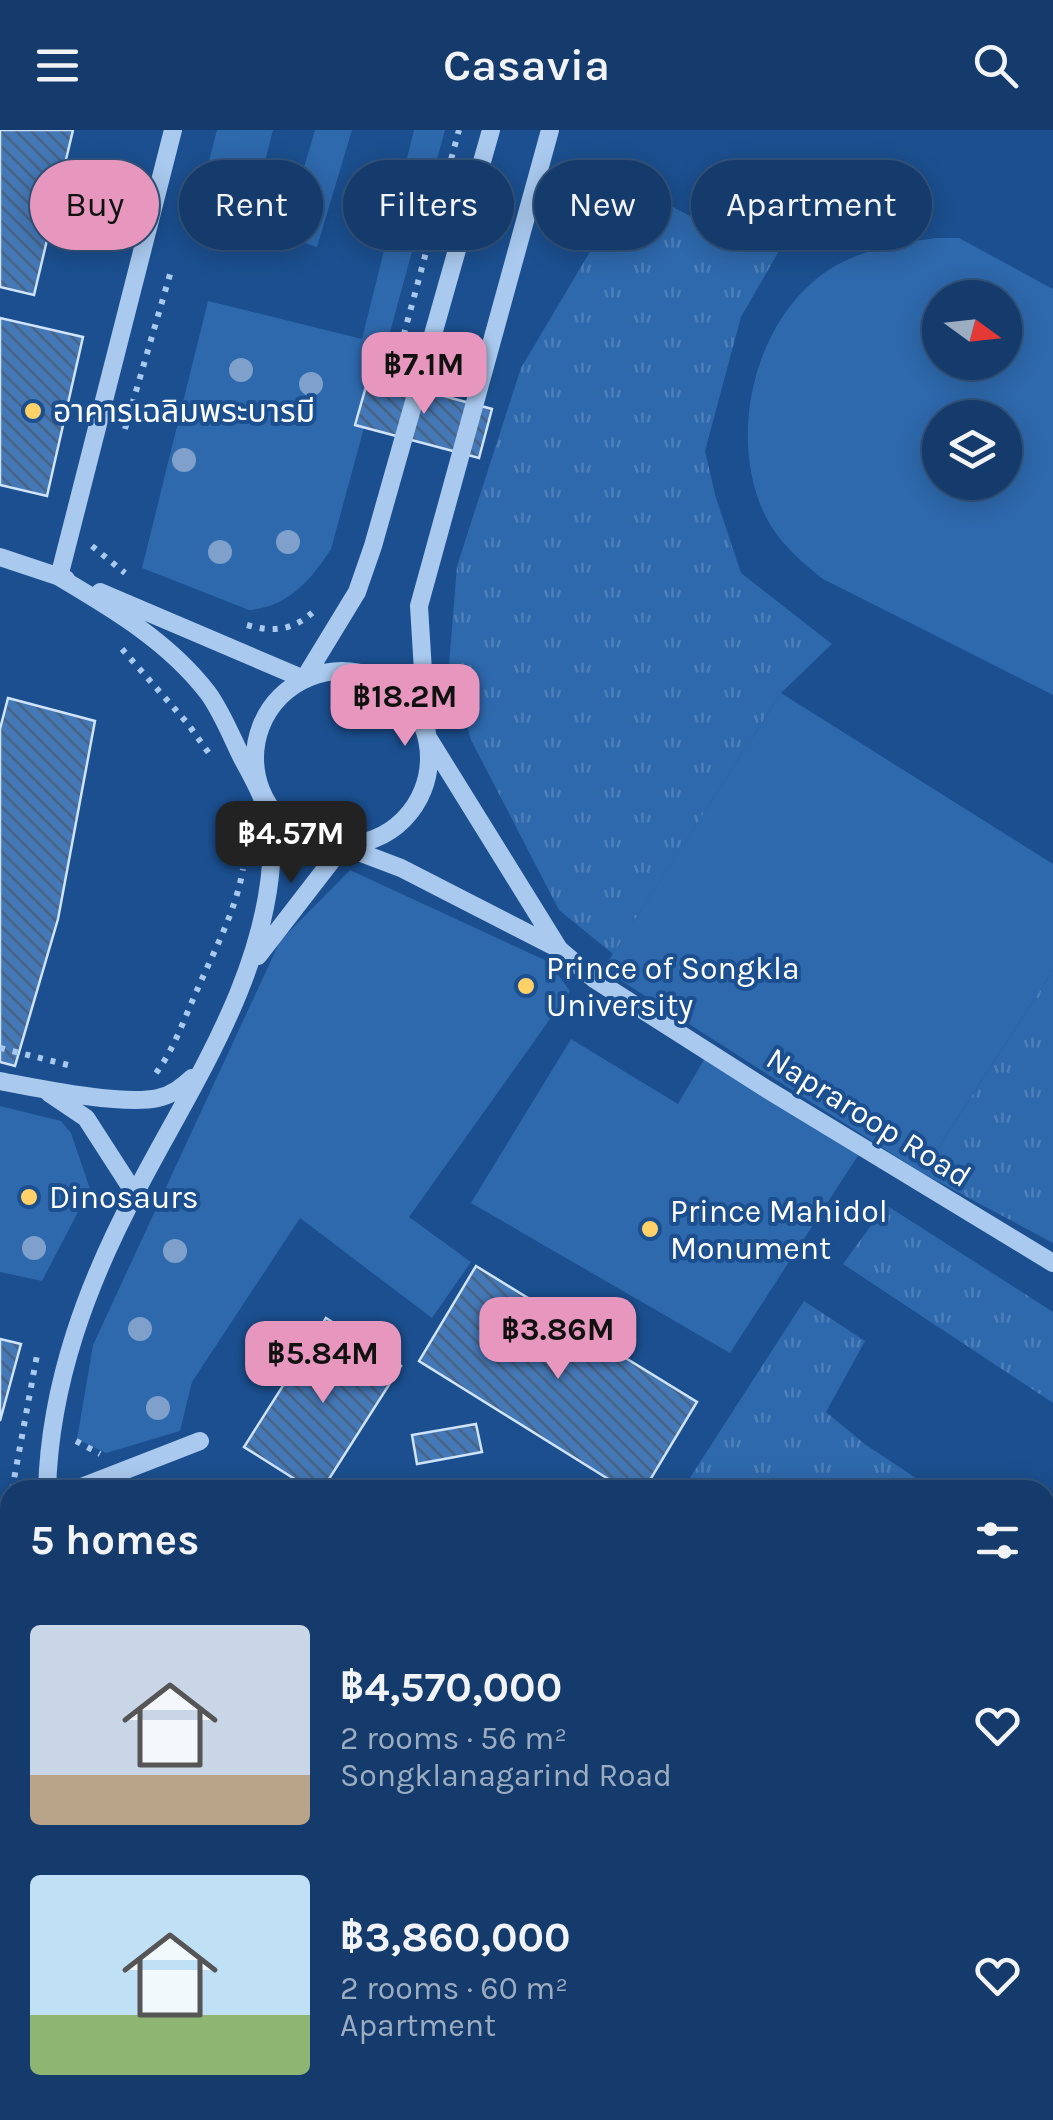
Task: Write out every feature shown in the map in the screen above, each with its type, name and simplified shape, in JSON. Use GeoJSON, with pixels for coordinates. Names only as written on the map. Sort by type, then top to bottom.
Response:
{"type":"FeatureCollection","features":[{"type":"Feature","properties":{"kind":"street"},"geometry":{"type":"LineString","coordinates":[[59,577],[173,130]]}},
{"type":"Feature","properties":{"kind":"street"},"geometry":{"type":"LineString","coordinates":[[304,678],[357,592],[368,561],[490,130]]}},
{"type":"Feature","properties":{"kind":"street"},"geometry":{"type":"LineString","coordinates":[[59,577],[126,617],[209,694],[263,797],[277,818],[296,833],[318,843],[343,846],[369,842],[393,830],[412,812],[424,788],[430,762],[419,606],[550,130]]}},
{"type":"Feature","properties":{"kind":"street"},"geometry":{"type":"LineString","coordinates":[[0,558],[126,602],[304,678]]}},
{"type":"Feature","properties":{"kind":"street"},"geometry":{"type":"LineString","coordinates":[[48,1480],[52,1432],[74,1330],[135,1194],[201,1070],[257,944],[272,842],[255,771],[256,743],[264,717],[281,694],[304,678],[328,671],[354,670],[379,678],[401,692],[417,712],[428,736]]}},
{"type":"Feature","properties":{"kind":"street","name":"Napraroop Road"},"geometry":{"type":"LineString","coordinates":[[428,736],[558,949]]}},
{"type":"Feature","properties":{"kind":"street"},"geometry":{"type":"LineString","coordinates":[[246,973],[343,846]]}},
{"type":"Feature","properties":{"kind":"street","name":"Napraroop Road"},"geometry":{"type":"LineString","coordinates":[[343,846],[401,868],[558,949],[594,978],[764,1088],[1053,1263]]}},
{"type":"Feature","properties":{"kind":"street"},"geometry":{"type":"LineString","coordinates":[[0,1081],[43,1090],[142,1100],[162,1098],[178,1090],[201,1070]]}},
{"type":"Feature","properties":{"kind":"street"},"geometry":{"type":"LineString","coordinates":[[43,1090],[86,1118],[135,1194]]}},
{"type":"Feature","properties":{"kind":"street"},"geometry":{"type":"LineString","coordinates":[[100,1480],[200,1442]]}},
{"type":"Feature","properties":{"kind":"path"},"geometry":{"type":"LineString","coordinates":[[393,374],[458,130]]}},
{"type":"Feature","properties":{"kind":"path"},"geometry":{"type":"LineString","coordinates":[[123,436],[171,271]]}},
{"type":"Feature","properties":{"kind":"path"},"geometry":{"type":"LineString","coordinates":[[92,545],[120,570],[138,578]]}},
{"type":"Feature","properties":{"kind":"path"},"geometry":{"type":"LineString","coordinates":[[229,617],[261,629],[284,630],[308,617],[320,604]]}},
{"type":"Feature","properties":{"kind":"path"},"geometry":{"type":"LineString","coordinates":[[109,638],[142,669],[223,774]]}},
{"type":"Feature","properties":{"kind":"path"},"geometry":{"type":"LineString","coordinates":[[146,1079],[162,1064],[177,1036],[235,899],[244,862]]}},
{"type":"Feature","properties":{"kind":"path"},"geometry":{"type":"LineString","coordinates":[[0,1048],[77,1067]]}},
{"type":"Feature","properties":{"kind":"path"},"geometry":{"type":"LineString","coordinates":[[14,1480],[37,1355]]}},
{"type":"Feature","properties":{"kind":"green space"},"geometry":{"type":"Polygon","coordinates":[[[217,130],[273,130],[265,160],[209,160],[217,130]]]}},
{"type":"Feature","properties":{"kind":"green space"},"geometry":{"type":"Polygon","coordinates":[[[315,130],[352,130],[323,227],[323,160],[306,160],[315,130]]]}},
{"type":"Feature","properties":{"kind":"green space"},"geometry":{"type":"Polygon","coordinates":[[[414,130],[445,130],[437,160],[407,160],[414,130]]]}},
{"type":"Feature","properties":{"kind":"green space"},"geometry":{"type":"Polygon","coordinates":[[[671,206],[691,217],[691,250],[779,251],[741,317],[705,451],[741,573],[832,644],[781,693],[613,954],[559,910],[471,740],[449,665],[457,566],[521,368],[591,250],[671,250],[671,206]]]}},
{"type":"Feature","properties":{"kind":"green space"},"geometry":{"type":"Polygon","coordinates":[[[959,238],[1053,289],[1053,695],[823,579],[774,531],[753,482],[748,419],[753,388],[762,357],[793,302],[815,280],[843,262],[872,250],[932,250],[932,239],[959,238]]]}},
{"type":"Feature","properties":{"kind":"green space"},"geometry":{"type":"Polygon","coordinates":[[[384,250],[412,250],[331,549],[297,590],[275,604],[249,610],[142,568],[208,301],[362,339],[384,250]]]}},
{"type":"Feature","properties":{"kind":"green space"},"geometry":{"type":"Polygon","coordinates":[[[781,693],[1053,864],[1053,970],[922,1173],[603,969],[781,693]]]}},
{"type":"Feature","properties":{"kind":"green space"},"geometry":{"type":"Polygon","coordinates":[[[350,870],[549,962],[570,991],[409,1217],[471,1262],[432,1318],[300,1218],[192,1382],[180,1431],[106,1453],[77,1439],[93,1345],[280,941],[350,870]]]}},
{"type":"Feature","properties":{"kind":"green space"},"geometry":{"type":"Polygon","coordinates":[[[1053,970],[1053,1243],[922,1173],[1053,970]]]}},
{"type":"Feature","properties":{"kind":"green space"},"geometry":{"type":"Polygon","coordinates":[[[571,1039],[678,1104],[705,1058],[859,1154],[730,1353],[471,1203],[571,1039]]]}},
{"type":"Feature","properties":{"kind":"green space"},"geometry":{"type":"Polygon","coordinates":[[[0,1106],[61,1121],[71,1133],[90,1189],[42,1281],[0,1272],[0,1106]]]}},
{"type":"Feature","properties":{"kind":"green space"},"geometry":{"type":"Polygon","coordinates":[[[886,1205],[1053,1312],[1053,1403],[843,1264],[886,1205]]]}},
{"type":"Feature","properties":{"kind":"green space"},"geometry":{"type":"Polygon","coordinates":[[[804,1301],[865,1341],[826,1412],[919,1480],[688,1480],[804,1301]]]}},
{"type":"Feature","properties":{"kind":"building"},"geometry":{"type":"Polygon","coordinates":[[[0,130],[73,130],[66,160],[30,160],[30,250],[45,250],[34,295],[0,287],[0,130]]]}},
{"type":"Feature","properties":{"kind":"building","name":"อาคารเฉลิมพระบารมี"},"geometry":{"type":"Polygon","coordinates":[[[0,318],[83,337],[47,496],[0,485],[0,318]]]}},
{"type":"Feature","properties":{"kind":"building"},"geometry":{"type":"Polygon","coordinates":[[[369,376],[492,409],[479,458],[355,425],[369,376]]]}},
{"type":"Feature","properties":{"kind":"building"},"geometry":{"type":"Polygon","coordinates":[[[8,698],[95,721],[58,919],[15,1066],[0,1062],[0,729],[8,698]]]}},
{"type":"Feature","properties":{"kind":"building"},"geometry":{"type":"Polygon","coordinates":[[[476,1266],[697,1402],[650,1480],[610,1480],[419,1361],[476,1266]]]}},
{"type":"Feature","properties":{"kind":"building"},"geometry":{"type":"Polygon","coordinates":[[[326,1318],[401,1366],[328,1480],[296,1480],[244,1447],[326,1318]]]}},
{"type":"Feature","properties":{"kind":"building"},"geometry":{"type":"Polygon","coordinates":[[[0,1339],[21,1344],[0,1421],[0,1339]]]}},
{"type":"Feature","properties":{"kind":"building"},"geometry":{"type":"Polygon","coordinates":[[[476,1424],[482,1452],[417,1464],[412,1435],[476,1424]]]}},
{"type":"Feature","properties":{"kind":"place","name":"อาคารเฉลิมพระบารมี"},"geometry":{"type":"Point","coordinates":[33,411]}},
{"type":"Feature","properties":{"kind":"place","name":"Prince of Songkla University"},"geometry":{"type":"Point","coordinates":[526,986]}},
{"type":"Feature","properties":{"kind":"place","name":"Dinosaurs"},"geometry":{"type":"Point","coordinates":[29,1197]}},
{"type":"Feature","properties":{"kind":"place","name":"Prince Mahidol Monument"},"geometry":{"type":"Point","coordinates":[650,1229]}}]}
